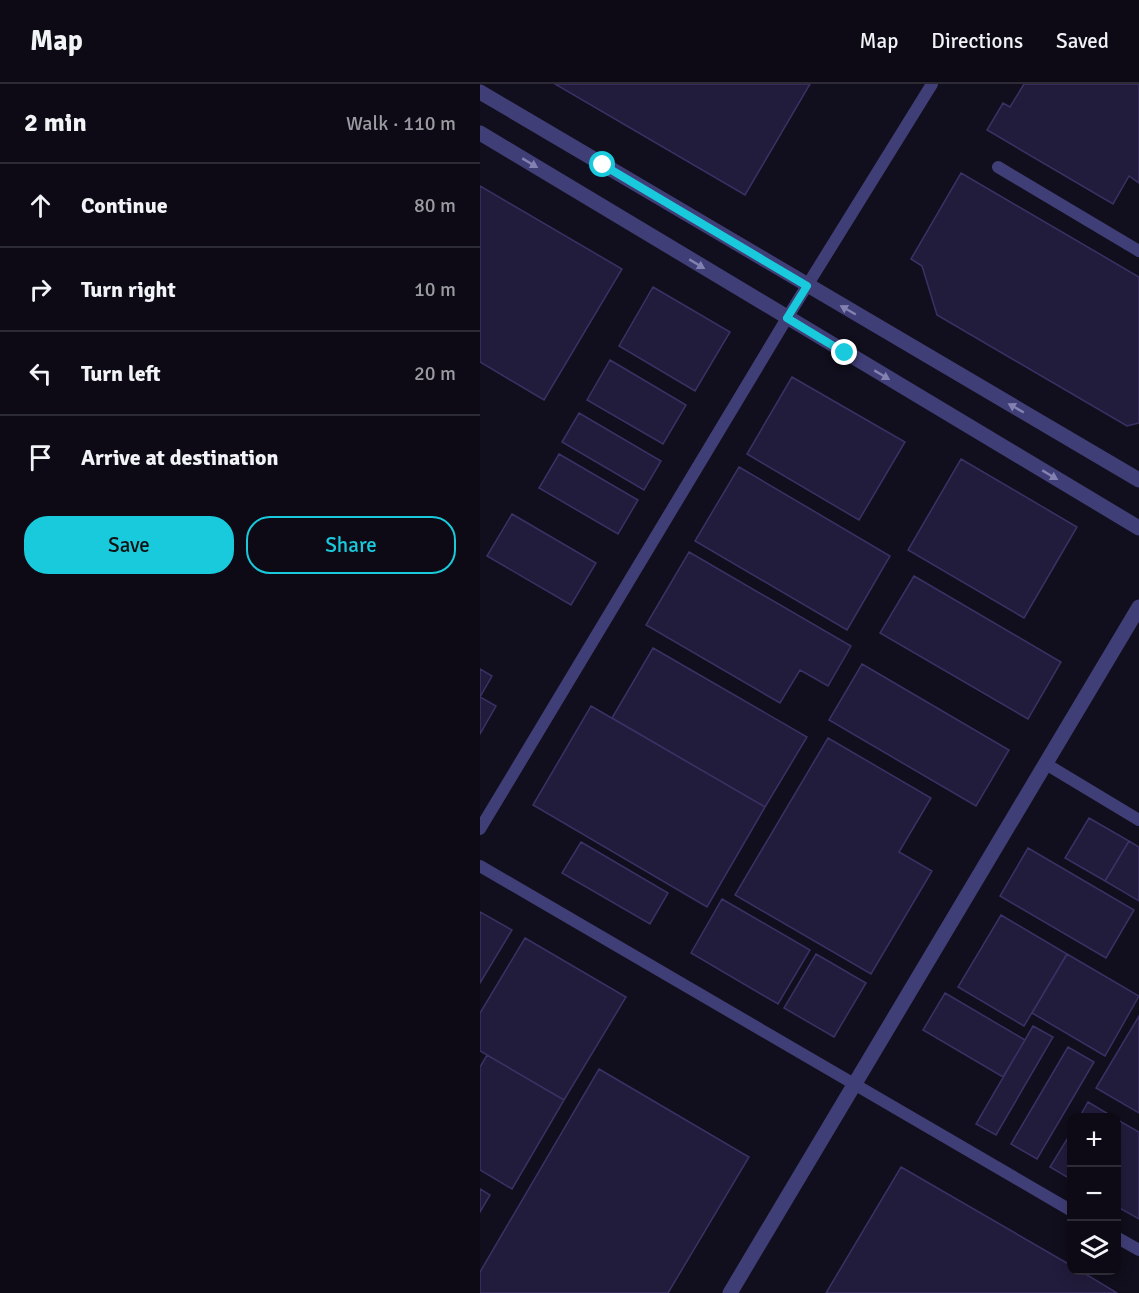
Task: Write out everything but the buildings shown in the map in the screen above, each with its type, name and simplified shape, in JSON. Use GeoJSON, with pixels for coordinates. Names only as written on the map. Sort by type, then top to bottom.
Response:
{"type":"FeatureCollection","features":[{"type":"Feature","properties":{"kind":"street"},"geometry":{"type":"LineString","coordinates":[[480,92],[1139,480]]}},
{"type":"Feature","properties":{"kind":"street"},"geometry":{"type":"LineString","coordinates":[[480,133],[1139,528]]}},
{"type":"Feature","properties":{"kind":"street"},"geometry":{"type":"LineString","coordinates":[[730,1293],[1139,607]]}},
{"type":"Feature","properties":{"kind":"lane"},"geometry":{"type":"LineString","coordinates":[[480,830],[787,318],[932,84]]}},
{"type":"Feature","properties":{"kind":"lane"},"geometry":{"type":"LineString","coordinates":[[998,167],[1139,251]]}},
{"type":"Feature","properties":{"kind":"lane"},"geometry":{"type":"LineString","coordinates":[[1046,764],[1139,820]]}},
{"type":"Feature","properties":{"kind":"lane"},"geometry":{"type":"LineString","coordinates":[[480,866],[1067,1209]]}},
{"type":"Feature","properties":{"kind":"lane"},"geometry":{"type":"LineString","coordinates":[[1121,1240],[1139,1250]]}},
{"type":"Feature","properties":{"kind":"route"},"geometry":{"type":"LineString","coordinates":[[603,165],[807,286],[787,318],[845,353]]}}]}
